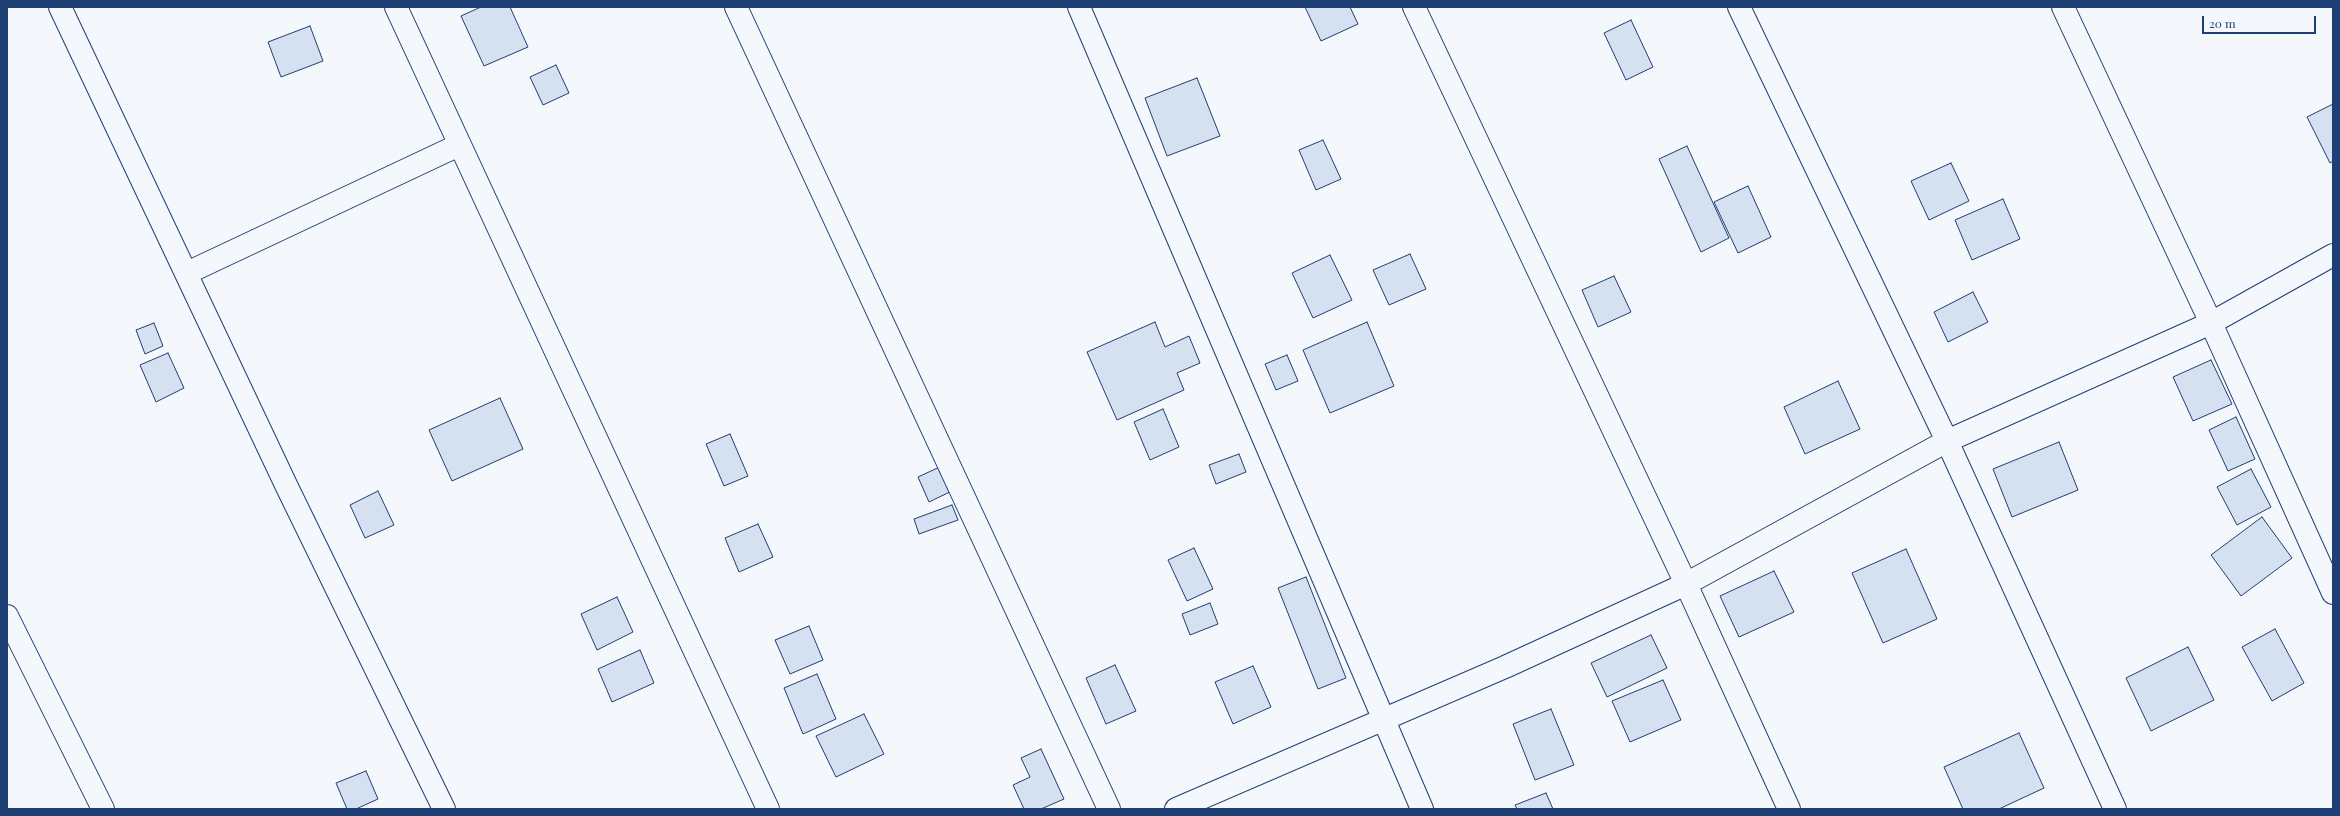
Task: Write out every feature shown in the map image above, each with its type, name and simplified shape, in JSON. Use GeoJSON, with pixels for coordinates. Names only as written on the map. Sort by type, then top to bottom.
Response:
{"type":"FeatureCollection","features":[{"type":"Feature","properties":{"kind":"street"},"geometry":{"type":"LineString","coordinates":[[60,7],[287,487],[444,809]]}},
{"type":"Feature","properties":{"kind":"street"},"geometry":{"type":"LineString","coordinates":[[396,7],[768,809]]}},
{"type":"Feature","properties":{"kind":"street"},"geometry":{"type":"LineString","coordinates":[[736,7],[1109,809]]}},
{"type":"Feature","properties":{"kind":"street"},"geometry":{"type":"LineString","coordinates":[[1079,7],[1422,809]]}},
{"type":"Feature","properties":{"kind":"street"},"geometry":{"type":"LineString","coordinates":[[1414,7],[1686,584],[1789,809]]}},
{"type":"Feature","properties":{"kind":"street"},"geometry":{"type":"LineString","coordinates":[[1739,7],[1947,441],[2115,809]]}},
{"type":"Feature","properties":{"kind":"street"},"geometry":{"type":"LineString","coordinates":[[2063,7],[2211,323],[2333,593]]}},
{"type":"Feature","properties":{"kind":"street"},"geometry":{"type":"LineString","coordinates":[[187,274],[459,145]]}},
{"type":"Feature","properties":{"kind":"street"},"geometry":{"type":"LineString","coordinates":[[1176,809],[1384,720],[1686,584],[1947,441],[2211,323],[2333,255]]}},
{"type":"Feature","properties":{"kind":"street"},"geometry":{"type":"LineString","coordinates":[[7,616],[103,809]]}},
{"type":"Feature","properties":{"kind":"building"},"geometry":{"type":"Polygon","coordinates":[[[481,7],[510,7],[528,47],[484,66],[461,16],[481,7]]]}},
{"type":"Feature","properties":{"kind":"building"},"geometry":{"type":"Polygon","coordinates":[[[1305,7],[1350,7],[1358,24],[1321,41],[1305,7]]]}},
{"type":"Feature","properties":{"kind":"building"},"geometry":{"type":"Polygon","coordinates":[[[1631,20],[1653,67],[1626,80],[1604,33],[1631,20]]]}},
{"type":"Feature","properties":{"kind":"building"},"geometry":{"type":"Polygon","coordinates":[[[310,26],[323,61],[281,77],[268,42],[310,26]]]}},
{"type":"Feature","properties":{"kind":"building"},"geometry":{"type":"Polygon","coordinates":[[[556,65],[569,93],[543,105],[530,77],[556,65]]]}},
{"type":"Feature","properties":{"kind":"building"},"geometry":{"type":"Polygon","coordinates":[[[1197,78],[1220,136],[1167,156],[1145,98],[1197,78]]]}},
{"type":"Feature","properties":{"kind":"building"},"geometry":{"type":"Polygon","coordinates":[[[2333,104],[2333,161],[2330,163],[2307,117],[2333,104]]]}},
{"type":"Feature","properties":{"kind":"building"},"geometry":{"type":"Polygon","coordinates":[[[1323,140],[1341,179],[1316,190],[1299,150],[1323,140]]]}},
{"type":"Feature","properties":{"kind":"building"},"geometry":{"type":"Polygon","coordinates":[[[1687,146],[1729,238],[1701,252],[1659,159],[1687,146]]]}},
{"type":"Feature","properties":{"kind":"building"},"geometry":{"type":"Polygon","coordinates":[[[1951,163],[1969,201],[1929,220],[1911,181],[1951,163]]]}},
{"type":"Feature","properties":{"kind":"building"},"geometry":{"type":"Polygon","coordinates":[[[1748,186],[1771,237],[1738,253],[1714,202],[1748,186]]]}},
{"type":"Feature","properties":{"kind":"building"},"geometry":{"type":"Polygon","coordinates":[[[2003,199],[2020,239],[1972,260],[1955,220],[2003,199]]]}},
{"type":"Feature","properties":{"kind":"building"},"geometry":{"type":"Polygon","coordinates":[[[1410,254],[1426,289],[1389,305],[1373,270],[1410,254]]]}},
{"type":"Feature","properties":{"kind":"building"},"geometry":{"type":"Polygon","coordinates":[[[1330,255],[1352,300],[1313,318],[1292,273],[1330,255]]]}},
{"type":"Feature","properties":{"kind":"building"},"geometry":{"type":"Polygon","coordinates":[[[1614,276],[1631,312],[1598,327],[1582,290],[1614,276]]]}},
{"type":"Feature","properties":{"kind":"building"},"geometry":{"type":"Polygon","coordinates":[[[1973,292],[1988,322],[1948,342],[1934,312],[1973,292]]]}},
{"type":"Feature","properties":{"kind":"building"},"geometry":{"type":"Polygon","coordinates":[[[1155,322],[1165,347],[1189,336],[1200,363],[1177,373],[1184,390],[1117,420],[1087,352],[1155,322]]]}},
{"type":"Feature","properties":{"kind":"building"},"geometry":{"type":"Polygon","coordinates":[[[1367,322],[1394,386],[1330,413],[1303,350],[1367,322]]]}},
{"type":"Feature","properties":{"kind":"building"},"geometry":{"type":"Polygon","coordinates":[[[154,323],[163,346],[145,354],[136,330],[154,323]]]}},
{"type":"Feature","properties":{"kind":"building"},"geometry":{"type":"Polygon","coordinates":[[[168,353],[184,388],[156,402],[140,365],[168,353]]]}},
{"type":"Feature","properties":{"kind":"building"},"geometry":{"type":"Polygon","coordinates":[[[1287,355],[1298,381],[1276,390],[1265,364],[1287,355]]]}},
{"type":"Feature","properties":{"kind":"building"},"geometry":{"type":"Polygon","coordinates":[[[2211,360],[2232,404],[2193,421],[2173,377],[2211,360]]]}},
{"type":"Feature","properties":{"kind":"building"},"geometry":{"type":"Polygon","coordinates":[[[1838,381],[1860,429],[1805,454],[1784,407],[1838,381]]]}},
{"type":"Feature","properties":{"kind":"building"},"geometry":{"type":"Polygon","coordinates":[[[500,398],[523,449],[452,481],[429,430],[500,398]]]}},
{"type":"Feature","properties":{"kind":"building"},"geometry":{"type":"Polygon","coordinates":[[[1163,409],[1179,447],[1150,460],[1134,422],[1163,409]]]}},
{"type":"Feature","properties":{"kind":"building"},"geometry":{"type":"Polygon","coordinates":[[[2236,417],[2255,459],[2228,471],[2209,430],[2236,417]]]}},
{"type":"Feature","properties":{"kind":"building"},"geometry":{"type":"Polygon","coordinates":[[[730,434],[748,476],[724,486],[706,444],[730,434]]]}},
{"type":"Feature","properties":{"kind":"building"},"geometry":{"type":"Polygon","coordinates":[[[2059,442],[2078,490],[2012,517],[1993,469],[2059,442]]]}},
{"type":"Feature","properties":{"kind":"building"},"geometry":{"type":"Polygon","coordinates":[[[1239,454],[1246,472],[1216,484],[1209,465],[1239,454]]]}},
{"type":"Feature","properties":{"kind":"building"},"geometry":{"type":"Polygon","coordinates":[[[944,465],[956,489],[929,502],[918,477],[944,465]]]}},
{"type":"Feature","properties":{"kind":"building"},"geometry":{"type":"Polygon","coordinates":[[[2251,469],[2271,507],[2237,525],[2217,487],[2251,469]]]}},
{"type":"Feature","properties":{"kind":"building"},"geometry":{"type":"Polygon","coordinates":[[[378,491],[394,525],[365,538],[350,505],[378,491]]]}},
{"type":"Feature","properties":{"kind":"building"},"geometry":{"type":"Polygon","coordinates":[[[952,505],[958,520],[919,534],[914,519],[952,505]]]}},
{"type":"Feature","properties":{"kind":"building"},"geometry":{"type":"Polygon","coordinates":[[[2262,517],[2292,558],[2241,596],[2211,555],[2262,517]]]}},
{"type":"Feature","properties":{"kind":"building"},"geometry":{"type":"Polygon","coordinates":[[[758,524],[773,557],[739,572],[725,538],[758,524]]]}},
{"type":"Feature","properties":{"kind":"building"},"geometry":{"type":"Polygon","coordinates":[[[1194,548],[1213,589],[1187,601],[1168,560],[1194,548]]]}},
{"type":"Feature","properties":{"kind":"building"},"geometry":{"type":"Polygon","coordinates":[[[1906,549],[1937,619],[1883,643],[1852,573],[1906,549]]]}},
{"type":"Feature","properties":{"kind":"building"},"geometry":{"type":"Polygon","coordinates":[[[1774,571],[1794,612],[1739,637],[1720,596],[1774,571]]]}},
{"type":"Feature","properties":{"kind":"building"},"geometry":{"type":"Polygon","coordinates":[[[1306,577],[1346,678],[1318,689],[1278,588],[1306,577]]]}},
{"type":"Feature","properties":{"kind":"building"},"geometry":{"type":"Polygon","coordinates":[[[617,597],[633,632],[597,650],[581,614],[617,597]]]}},
{"type":"Feature","properties":{"kind":"building"},"geometry":{"type":"Polygon","coordinates":[[[1210,603],[1218,624],[1190,635],[1182,614],[1210,603]]]}},
{"type":"Feature","properties":{"kind":"building"},"geometry":{"type":"Polygon","coordinates":[[[809,626],[823,660],[790,674],[775,640],[809,626]]]}},
{"type":"Feature","properties":{"kind":"building"},"geometry":{"type":"Polygon","coordinates":[[[2275,629],[2304,683],[2272,701],[2242,647],[2275,629]]]}},
{"type":"Feature","properties":{"kind":"building"},"geometry":{"type":"Polygon","coordinates":[[[1651,635],[1667,668],[1607,697],[1591,663],[1651,635]]]}},
{"type":"Feature","properties":{"kind":"building"},"geometry":{"type":"Polygon","coordinates":[[[2188,647],[2214,700],[2151,731],[2126,678],[2188,647]]]}},
{"type":"Feature","properties":{"kind":"building"},"geometry":{"type":"Polygon","coordinates":[[[640,650],[654,683],[612,702],[598,669],[640,650]]]}},
{"type":"Feature","properties":{"kind":"building"},"geometry":{"type":"Polygon","coordinates":[[[1115,665],[1136,711],[1106,724],[1086,678],[1115,665]]]}},
{"type":"Feature","properties":{"kind":"building"},"geometry":{"type":"Polygon","coordinates":[[[1253,666],[1271,707],[1233,724],[1215,682],[1253,666]]]}},
{"type":"Feature","properties":{"kind":"building"},"geometry":{"type":"Polygon","coordinates":[[[817,674],[836,719],[803,734],[784,688],[817,674]]]}},
{"type":"Feature","properties":{"kind":"building"},"geometry":{"type":"Polygon","coordinates":[[[1663,680],[1681,720],[1630,742],[1612,701],[1663,680]]]}},
{"type":"Feature","properties":{"kind":"building"},"geometry":{"type":"Polygon","coordinates":[[[1551,709],[1574,765],[1535,780],[1513,724],[1551,709]]]}},
{"type":"Feature","properties":{"kind":"building"},"geometry":{"type":"Polygon","coordinates":[[[864,714],[884,754],[836,777],[816,736],[864,714]]]}},
{"type":"Feature","properties":{"kind":"building"},"geometry":{"type":"Polygon","coordinates":[[[2019,733],[2044,788],[1999,809],[1963,809],[1944,767],[2019,733]]]}},
{"type":"Feature","properties":{"kind":"building"},"geometry":{"type":"Polygon","coordinates":[[[1041,749],[1064,799],[1041,809],[1024,809],[1013,785],[1030,777],[1021,758],[1041,749]]]}},
{"type":"Feature","properties":{"kind":"building"},"geometry":{"type":"Polygon","coordinates":[[[366,771],[378,799],[356,809],[347,809],[336,783],[366,771]]]}},
{"type":"Feature","properties":{"kind":"building"},"geometry":{"type":"Polygon","coordinates":[[[1546,793],[1553,809],[1517,809],[1515,805],[1546,793]]]}}]}
